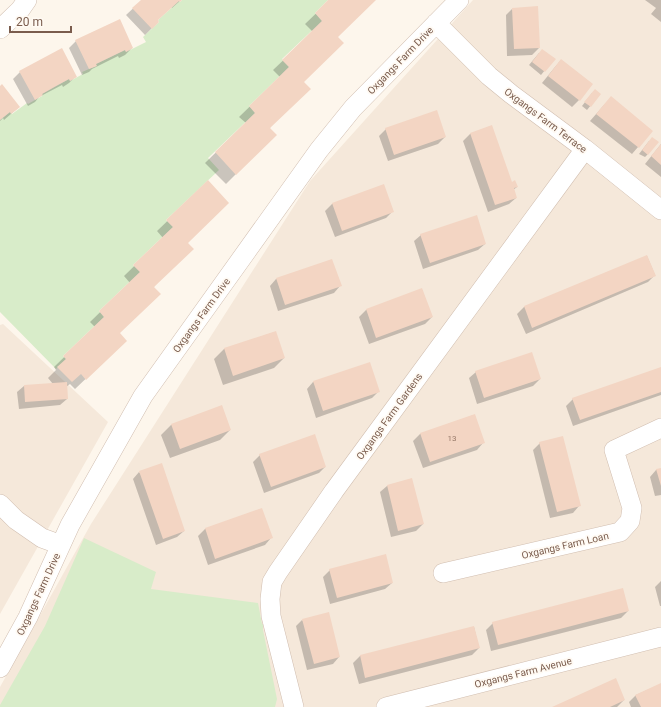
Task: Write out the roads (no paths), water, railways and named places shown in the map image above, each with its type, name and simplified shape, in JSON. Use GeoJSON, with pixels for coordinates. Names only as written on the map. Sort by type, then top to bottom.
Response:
{"type":"FeatureCollection","features":[{"type":"Feature","properties":{"kind":"street"},"geometry":{"type":"LineString","coordinates":[[0,29],[20,10],[26,0]]}},
{"type":"Feature","properties":{"kind":"street","name":"Oxgangs Farm Drive"},"geometry":{"type":"LineString","coordinates":[[0,668],[28,617],[70,525],[143,396],[319,150],[353,108],[459,0]]}},
{"type":"Feature","properties":{"kind":"street","name":"Oxgangs Farm Terrace"},"geometry":{"type":"LineString","coordinates":[[436,23],[489,76],[585,149],[661,210]]}},
{"type":"Feature","properties":{"kind":"street","name":"Oxgangs Farm Gardens"},"geometry":{"type":"LineString","coordinates":[[294,707],[271,616],[270,599],[272,582],[334,492],[585,149]]}},
{"type":"Feature","properties":{"kind":"street","name":"Oxgangs Farm Loan"},"geometry":{"type":"LineString","coordinates":[[443,574],[620,532],[630,521],[632,508],[614,450],[661,428]]}},
{"type":"Feature","properties":{"kind":"street"},"geometry":{"type":"LineString","coordinates":[[0,504],[16,520],[35,534],[61,545]]}},
{"type":"Feature","properties":{"kind":"street","name":"Oxgangs Farm Avenue"},"geometry":{"type":"LineString","coordinates":[[386,707],[661,637]]}}]}
